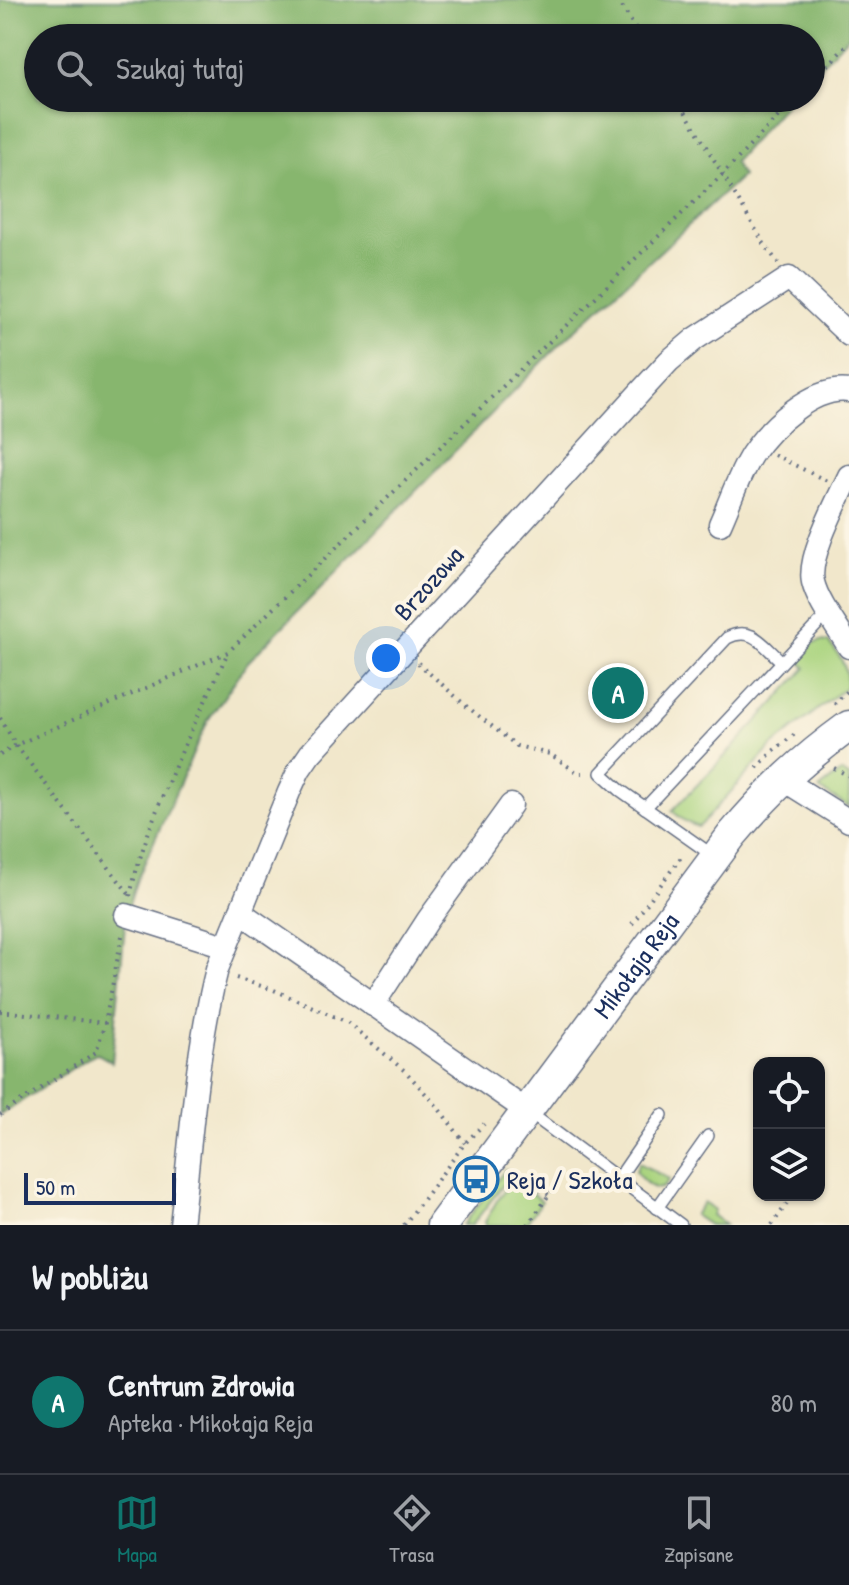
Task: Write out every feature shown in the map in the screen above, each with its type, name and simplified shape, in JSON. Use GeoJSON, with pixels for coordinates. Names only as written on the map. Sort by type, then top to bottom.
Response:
{"type":"FeatureCollection","features":[{"type":"Feature","properties":{"kind":"street"},"geometry":{"type":"LineString","coordinates":[[789,278],[849,335]]}},
{"type":"Feature","properties":{"kind":"street","name":"Brzozowa"},"geometry":{"type":"LineString","coordinates":[[181,1225],[211,993],[225,946],[299,770],[310,754],[669,361],[695,339],[789,278]]}},
{"type":"Feature","properties":{"kind":"street"},"geometry":{"type":"LineString","coordinates":[[720,524],[750,456],[785,417],[811,399],[830,391],[849,391]]}},
{"type":"Feature","properties":{"kind":"street"},"geometry":{"type":"LineString","coordinates":[[846,482],[817,550],[812,578],[849,647]]}},
{"type":"Feature","properties":{"kind":"street","name":"Mikołaja Reja"},"geometry":{"type":"LineString","coordinates":[[442,1225],[516,1104],[704,849],[751,812],[813,752],[849,726]]}},
{"type":"Feature","properties":{"kind":"street"},"geometry":{"type":"LineString","coordinates":[[782,779],[849,821]]}},
{"type":"Feature","properties":{"kind":"street"},"geometry":{"type":"LineString","coordinates":[[373,1005],[428,920],[511,805]]}},
{"type":"Feature","properties":{"kind":"street"},"geometry":{"type":"LineString","coordinates":[[128,906],[225,946]]}},
{"type":"Feature","properties":{"kind":"street"},"geometry":{"type":"LineString","coordinates":[[240,912],[516,1104]]}},
{"type":"Feature","properties":{"kind":"lane"},"geometry":{"type":"LineString","coordinates":[[645,808],[828,612]]}},
{"type":"Feature","properties":{"kind":"lane"},"geometry":{"type":"LineString","coordinates":[[704,849],[601,773],[727,638],[741,632],[752,635],[781,661]]}},
{"type":"Feature","properties":{"kind":"lane"},"geometry":{"type":"LineString","coordinates":[[516,1104],[681,1225]]}},
{"type":"Feature","properties":{"kind":"lane"},"geometry":{"type":"LineString","coordinates":[[618,1179],[662,1115]]}},
{"type":"Feature","properties":{"kind":"lane"},"geometry":{"type":"LineString","coordinates":[[657,1208],[708,1136]]}},
{"type":"Feature","properties":{"kind":"path"},"geometry":{"type":"LineString","coordinates":[[618,0],[633,24]]}},
{"type":"Feature","properties":{"kind":"path"},"geometry":{"type":"LineString","coordinates":[[825,68],[849,43]]}},
{"type":"Feature","properties":{"kind":"path"},"geometry":{"type":"LineString","coordinates":[[685,112],[765,245],[789,278]]}},
{"type":"Feature","properties":{"kind":"path"},"geometry":{"type":"LineString","coordinates":[[0,755],[16,745],[228,652],[723,174],[783,112]]}},
{"type":"Feature","properties":{"kind":"path"},"geometry":{"type":"LineString","coordinates":[[757,447],[846,482]]}},
{"type":"Feature","properties":{"kind":"path"},"geometry":{"type":"LineString","coordinates":[[404,651],[517,746],[550,754],[578,773],[601,773]]}},
{"type":"Feature","properties":{"kind":"path"},"geometry":{"type":"LineString","coordinates":[[0,1115],[96,1052],[140,861],[167,790],[228,652]]}},
{"type":"Feature","properties":{"kind":"path"},"geometry":{"type":"LineString","coordinates":[[0,718],[128,906]]}},
{"type":"Feature","properties":{"kind":"path"},"geometry":{"type":"LineString","coordinates":[[834,768],[849,776]]}},
{"type":"Feature","properties":{"kind":"path"},"geometry":{"type":"LineString","coordinates":[[627,931],[704,849]]}},
{"type":"Feature","properties":{"kind":"path"},"geometry":{"type":"LineString","coordinates":[[233,977],[274,990],[347,1022],[406,1072],[465,1143]]}},
{"type":"Feature","properties":{"kind":"path"},"geometry":{"type":"LineString","coordinates":[[0,1011],[105,1023]]}},
{"type":"Feature","properties":{"kind":"path"},"geometry":{"type":"LineString","coordinates":[[404,1225],[465,1143],[490,1118],[516,1104]]}},
{"type":"Feature","properties":{"kind":"path"},"geometry":{"type":"LineString","coordinates":[[513,1172],[549,1195]]}},
{"type":"Feature","properties":{"kind":"path"},"geometry":{"type":"LineString","coordinates":[[528,1225],[555,1186]]}},
{"type":"Feature","properties":{"kind":"path"},"geometry":{"type":"LineString","coordinates":[[772,1225],[789,1201]]}},
{"type":"Feature","properties":{"kind":"green space"},"geometry":{"type":"Polygon","coordinates":[[[0,0],[849,0],[849,35],[825,61],[825,24],[24,24],[24,112],[779,112],[734,162],[742,176],[561,343],[248,662],[208,720],[136,882],[126,915],[112,1062],[96,1053],[0,1115],[0,0]]]}},
{"type":"Feature","properties":{"kind":"green space"},"geometry":{"type":"Polygon","coordinates":[[[828,642],[840,657],[845,668],[846,687],[771,747],[698,827],[672,811],[806,668],[797,658],[811,644],[828,642]]]}},
{"type":"Feature","properties":{"kind":"green space"},"geometry":{"type":"Polygon","coordinates":[[[841,772],[849,776],[849,807],[819,789],[841,772]]]}},
{"type":"Feature","properties":{"kind":"green space"},"geometry":{"type":"Polygon","coordinates":[[[639,1163],[669,1179],[665,1186],[657,1188],[646,1183],[636,1171],[639,1163]]]}},
{"type":"Feature","properties":{"kind":"green space"},"geometry":{"type":"Polygon","coordinates":[[[505,1170],[513,1172],[472,1225],[463,1225],[505,1170]]]}},
{"type":"Feature","properties":{"kind":"green space"},"geometry":{"type":"Polygon","coordinates":[[[519,1183],[542,1201],[525,1225],[486,1225],[503,1193],[519,1183]]]}},
{"type":"Feature","properties":{"kind":"green space"},"geometry":{"type":"Polygon","coordinates":[[[704,1202],[714,1210],[712,1215],[725,1225],[709,1225],[694,1215],[704,1202]]]}},
{"type":"Feature","properties":{"kind":"place","name":"Centrum Zdrowia"},"geometry":{"type":"Point","coordinates":[618,693]}},
{"type":"Feature","properties":{"kind":"place","name":"Reja / Szkoła"},"geometry":{"type":"Point","coordinates":[476,1179]}}]}
